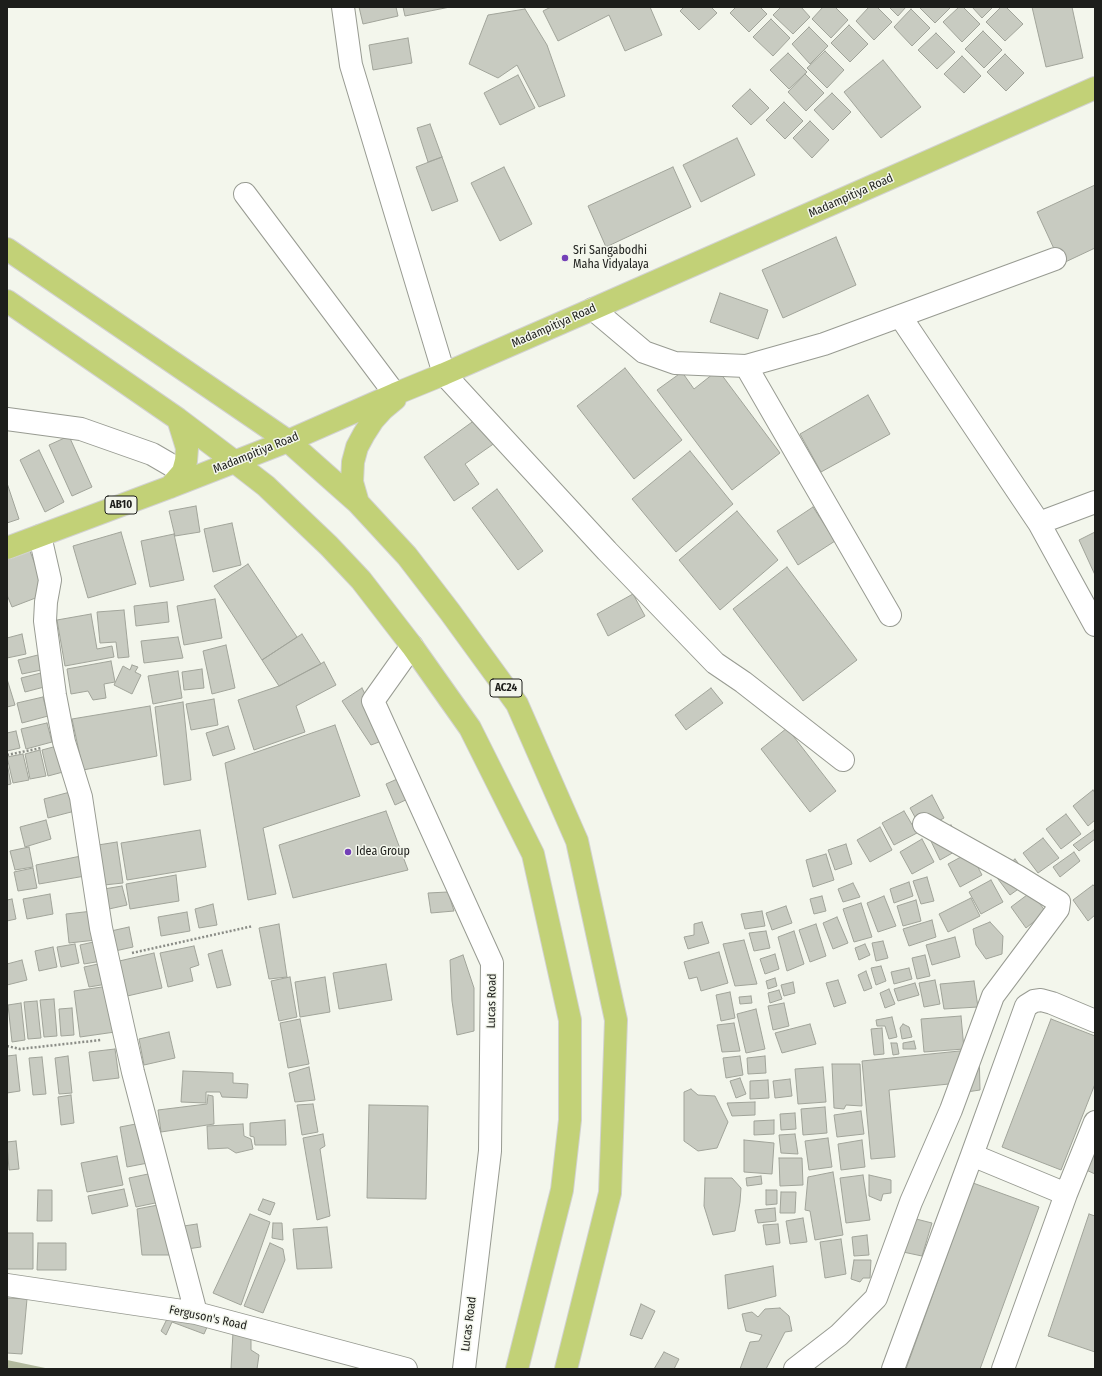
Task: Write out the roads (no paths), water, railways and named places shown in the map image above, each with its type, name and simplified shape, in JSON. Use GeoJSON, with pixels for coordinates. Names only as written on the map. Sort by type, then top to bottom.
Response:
{"type":"FeatureCollection","features":[{"type":"Feature","properties":{"kind":"main road","name":"Madampitiya Road"},"geometry":{"type":"LineString","coordinates":[[7,548],[176,480],[235,462],[288,441],[593,309],[1095,88]]}},
{"type":"Feature","properties":{"kind":"main road","name":"AC24"},"geometry":{"type":"LineString","coordinates":[[7,249],[288,441],[358,503],[407,556],[517,704],[577,841],[616,1020],[610,1193],[576,1334],[566,1369]]}},
{"type":"Feature","properties":{"kind":"main road"},"geometry":{"type":"LineString","coordinates":[[7,301],[178,419],[235,462],[266,486],[329,546],[361,580],[412,646],[470,728],[533,854],[570,1020],[570,1120],[562,1190],[517,1369]]}},
{"type":"Feature","properties":{"kind":"main road"},"geometry":{"type":"LineString","coordinates":[[358,503],[352,482],[353,462],[357,447],[373,420],[401,392]]}},
{"type":"Feature","properties":{"kind":"main road"},"geometry":{"type":"LineString","coordinates":[[176,480],[186,461],[187,448],[178,419]]}},
{"type":"Feature","properties":{"kind":"street"},"geometry":{"type":"LineString","coordinates":[[343,7],[351,66],[444,374],[607,551],[715,663],[743,682],[843,760]]}},
{"type":"Feature","properties":{"kind":"street"},"geometry":{"type":"LineString","coordinates":[[245,194],[401,392]]}},
{"type":"Feature","properties":{"kind":"street"},"geometry":{"type":"LineString","coordinates":[[7,244],[34,267]]}},
{"type":"Feature","properties":{"kind":"street"},"geometry":{"type":"LineString","coordinates":[[593,309],[644,352],[675,363],[746,366],[824,344],[1054,259]]}},
{"type":"Feature","properties":{"kind":"street"},"geometry":{"type":"LineString","coordinates":[[900,316],[1038,523],[1095,625]]}},
{"type":"Feature","properties":{"kind":"street"},"geometry":{"type":"LineString","coordinates":[[746,366],[890,615]]}},
{"type":"Feature","properties":{"kind":"street"},"geometry":{"type":"LineString","coordinates":[[7,418],[81,429],[152,454],[176,480]]}},
{"type":"Feature","properties":{"kind":"street"},"geometry":{"type":"LineString","coordinates":[[1038,523],[1095,502]]}},
{"type":"Feature","properties":{"kind":"street"},"geometry":{"type":"LineString","coordinates":[[40,536],[50,580],[46,602],[45,621],[55,695],[64,742],[81,797],[101,928],[133,1072],[196,1312]]}},
{"type":"Feature","properties":{"kind":"street","name":"Lucas Road"},"geometry":{"type":"LineString","coordinates":[[412,646],[373,701],[492,963],[490,1151],[464,1369]]}},
{"type":"Feature","properties":{"kind":"street"},"geometry":{"type":"LineString","coordinates":[[795,1369],[838,1335],[876,1298],[911,1202],[951,1110],[992,996],[1058,909],[1059,902],[924,824]]}},
{"type":"Feature","properties":{"kind":"street"},"geometry":{"type":"LineString","coordinates":[[893,1369],[1026,1006],[1034,1001],[1041,1000],[1095,1021]]}},
{"type":"Feature","properties":{"kind":"street"},"geometry":{"type":"LineString","coordinates":[[1003,1369],[1066,1194],[1095,1122]]}},
{"type":"Feature","properties":{"kind":"street"},"geometry":{"type":"LineString","coordinates":[[972,1155],[1066,1194]]}},
{"type":"Feature","properties":{"kind":"street","name":"Ferguson's Road"},"geometry":{"type":"LineString","coordinates":[[7,1285],[196,1312],[406,1369]]}},
{"type":"Feature","properties":{"kind":"place","name":"Sri Sangabodhi Maha Vidyalaya"},"geometry":{"type":"Point","coordinates":[565,258]}},
{"type":"Feature","properties":{"kind":"place","name":"Idea Group"},"geometry":{"type":"Point","coordinates":[348,852]}}]}
